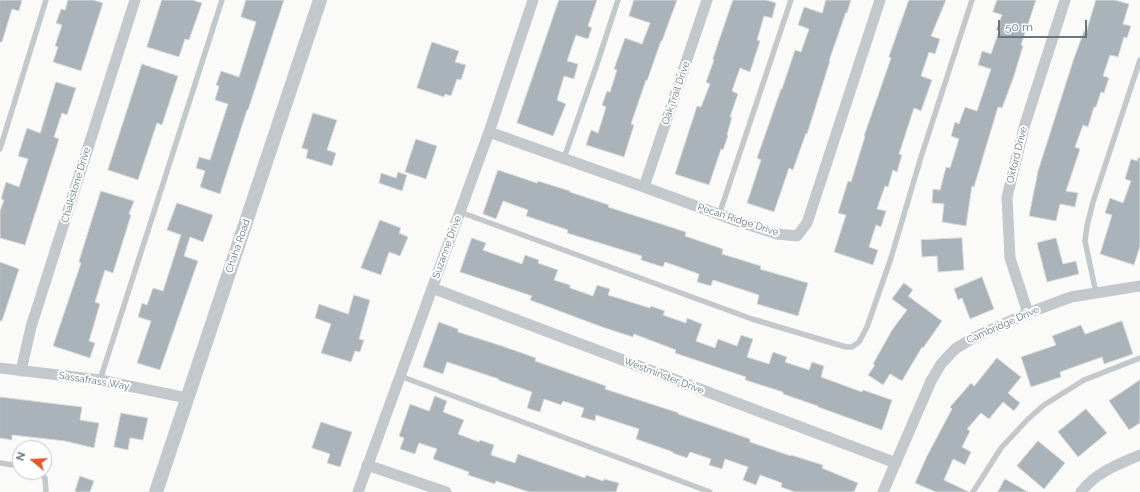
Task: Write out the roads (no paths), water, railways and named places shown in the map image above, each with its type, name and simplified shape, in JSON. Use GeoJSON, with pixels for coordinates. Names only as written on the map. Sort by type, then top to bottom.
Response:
{"type":"FeatureCollection","features":[{"type":"Feature","properties":{"kind":"street","name":"Chalkstone Drive"},"geometry":{"type":"LineString","coordinates":[[22,371],[31,327],[136,0]]}},
{"type":"Feature","properties":{"kind":"street","name":"Chaha Road"},"geometry":{"type":"LineString","coordinates":[[156,492],[320,0]]}},
{"type":"Feature","properties":{"kind":"street","name":"Suzanne Drive"},"geometry":{"type":"LineString","coordinates":[[358,492],[489,132],[533,0]]}},
{"type":"Feature","properties":{"kind":"street","name":"Oak Trail Drive"},"geometry":{"type":"LineString","coordinates":[[644,186],[707,0]]}},
{"type":"Feature","properties":{"kind":"street","name":"Pecan Ridge Drive"},"geometry":{"type":"LineString","coordinates":[[489,132],[777,234],[797,236],[807,222],[880,0]]}},
{"type":"Feature","properties":{"kind":"street","name":"Oxford Drive"},"geometry":{"type":"LineString","coordinates":[[1028,313],[1010,258],[1007,197],[1025,124],[1065,0]]}},
{"type":"Feature","properties":{"kind":"street","name":"Cambridge Drive"},"geometry":{"type":"LineString","coordinates":[[883,492],[912,428],[920,403],[940,364],[955,349],[973,338],[1028,313],[1071,297],[1140,286]]}},
{"type":"Feature","properties":{"kind":"street","name":"Westminster Drive"},"geometry":{"type":"LineString","coordinates":[[432,288],[896,463]]}},
{"type":"Feature","properties":{"kind":"street","name":"Sassafrass Way"},"geometry":{"type":"LineString","coordinates":[[0,368],[100,380],[187,398]]}},
{"type":"Feature","properties":{"kind":"street"},"geometry":{"type":"LineString","coordinates":[[1081,492],[1086,485],[1103,472],[1140,455]]}},
{"type":"Feature","properties":{"kind":"street"},"geometry":{"type":"LineString","coordinates":[[367,465],[446,492]]}},
{"type":"Feature","properties":{"kind":"lane"},"geometry":{"type":"LineString","coordinates":[[0,149],[46,0]]}},
{"type":"Feature","properties":{"kind":"lane"},"geometry":{"type":"LineString","coordinates":[[100,380],[222,0]]}},
{"type":"Feature","properties":{"kind":"lane"},"geometry":{"type":"LineString","coordinates":[[564,158],[618,0]]}},
{"type":"Feature","properties":{"kind":"lane"},"geometry":{"type":"LineString","coordinates":[[719,214],[791,0]]}},
{"type":"Feature","properties":{"kind":"lane"},"geometry":{"type":"LineString","coordinates":[[460,212],[752,319],[846,347],[852,347],[859,342],[867,327],[891,258],[921,157],[972,0]]}},
{"type":"Feature","properties":{"kind":"lane"},"geometry":{"type":"LineString","coordinates":[[1096,293],[1085,241],[1087,226],[1093,202],[1140,60]]}},
{"type":"Feature","properties":{"kind":"lane"},"geometry":{"type":"LineString","coordinates":[[973,492],[1002,448],[1028,419],[1044,404],[1084,380],[1140,358]]}},
{"type":"Feature","properties":{"kind":"lane"},"geometry":{"type":"LineString","coordinates":[[400,376],[710,492]]}},
{"type":"Feature","properties":{"kind":"lane"},"geometry":{"type":"LineString","coordinates":[[0,463],[12,465]]}},
{"type":"Feature","properties":{"kind":"lane"},"geometry":{"type":"LineString","coordinates":[[45,480],[46,492]]}}]}
